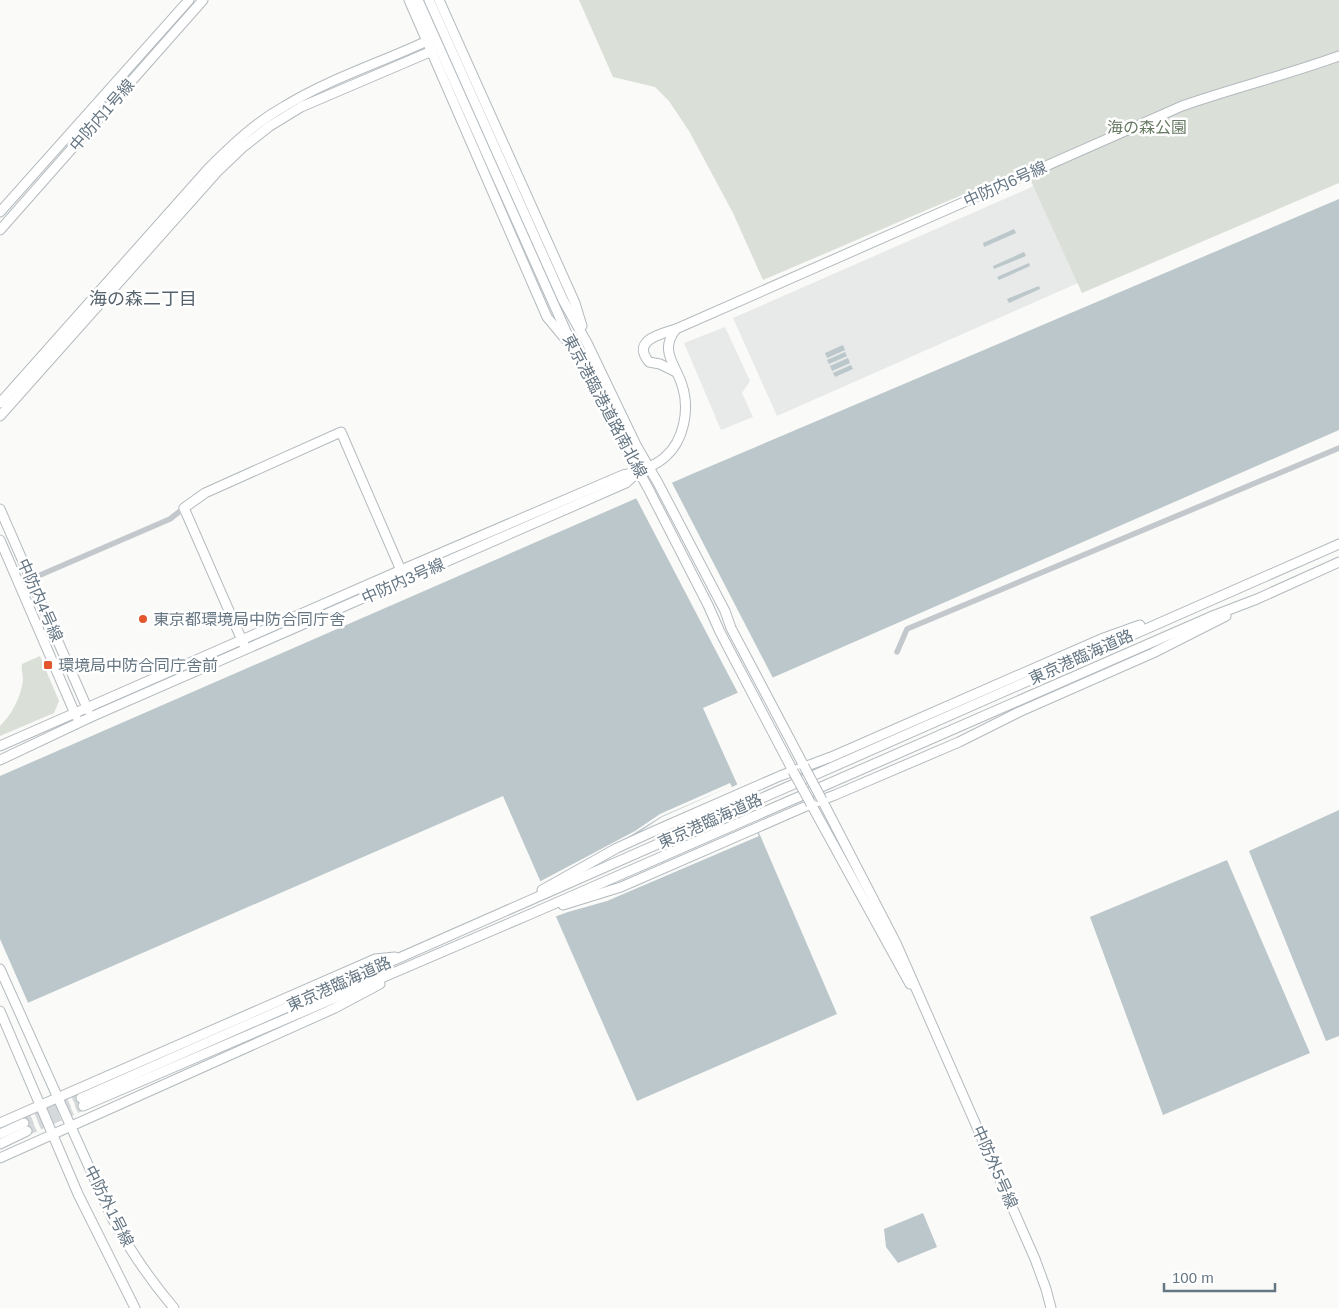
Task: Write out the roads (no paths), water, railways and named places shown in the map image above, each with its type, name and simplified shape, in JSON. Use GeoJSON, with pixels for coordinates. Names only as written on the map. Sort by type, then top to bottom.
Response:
{"type":"FeatureCollection","features":[{"type":"Feature","properties":{"kind":"street","name":"中防内1号線"},"geometry":{"type":"LineString","coordinates":[[0,212],[189,0]]}},
{"type":"Feature","properties":{"kind":"street","name":"中防内1号線"},"geometry":{"type":"LineString","coordinates":[[0,230],[203,0]]}},
{"type":"Feature","properties":{"kind":"street"},"geometry":{"type":"LineString","coordinates":[[409,0],[548,317],[574,350]]}},
{"type":"Feature","properties":{"kind":"street","name":"東京港臨港道路南北線"},"geometry":{"type":"LineString","coordinates":[[418,0],[574,350],[648,488],[724,640],[811,804]]}},
{"type":"Feature","properties":{"kind":"street","name":"東京港臨港道路南北線"},"geometry":{"type":"LineString","coordinates":[[429,0],[563,300],[587,343],[636,445],[658,483],[725,611],[731,628],[822,800]]}},
{"type":"Feature","properties":{"kind":"street"},"geometry":{"type":"LineString","coordinates":[[440,0],[575,303],[587,343]]}},
{"type":"Feature","properties":{"kind":"street"},"geometry":{"type":"LineString","coordinates":[[0,403],[208,168],[233,144],[284,106],[317,89],[427,41]]}},
{"type":"Feature","properties":{"kind":"street"},"geometry":{"type":"LineString","coordinates":[[0,416],[217,172],[242,148],[270,126],[302,107],[432,51]]}},
{"type":"Feature","properties":{"kind":"street","name":"中防内6号線"},"geometry":{"type":"LineString","coordinates":[[656,338],[659,335],[1182,106],[1294,72],[1339,56]]}},
{"type":"Feature","properties":{"kind":"street"},"geometry":{"type":"LineString","coordinates":[[648,466],[666,457],[677,442],[684,424],[685,397],[669,356],[668,346],[669,340],[676,329]]}},
{"type":"Feature","properties":{"kind":"street"},"geometry":{"type":"LineString","coordinates":[[668,346],[665,341],[656,338],[644,343],[643,352],[649,362],[660,364],[676,372]]}},
{"type":"Feature","properties":{"kind":"street"},"geometry":{"type":"LineString","coordinates":[[31,579],[170,519],[204,493],[341,432],[406,580]]}},
{"type":"Feature","properties":{"kind":"street"},"geometry":{"type":"LineString","coordinates":[[897,652],[907,629],[1339,448]]}},
{"type":"Feature","properties":{"kind":"street","name":"中防内3号線"},"geometry":{"type":"LineString","coordinates":[[0,760],[92,717],[626,483],[648,466]]}},
{"type":"Feature","properties":{"kind":"street","name":"中防内3号線"},"geometry":{"type":"LineString","coordinates":[[0,746],[401,570],[623,475],[638,472]]}},
{"type":"Feature","properties":{"kind":"street"},"geometry":{"type":"LineString","coordinates":[[184,508],[246,650]]}},
{"type":"Feature","properties":{"kind":"street","name":"中防内4号線"},"geometry":{"type":"LineString","coordinates":[[0,509],[92,717]]}},
{"type":"Feature","properties":{"kind":"street","name":"中防内4号線"},"geometry":{"type":"LineString","coordinates":[[0,540],[79,723]]}},
{"type":"Feature","properties":{"kind":"street","name":"東京港臨海道路"},"geometry":{"type":"LineString","coordinates":[[1339,544],[402,956],[82,1102],[520,919],[780,804],[1339,562]]}},
{"type":"Feature","properties":{"kind":"street"},"geometry":{"type":"LineString","coordinates":[[533,913],[621,887],[959,742],[1019,712],[1153,653],[1241,610],[1256,598]]}},
{"type":"Feature","properties":{"kind":"street"},"geometry":{"type":"LineString","coordinates":[[518,905],[553,882],[618,848],[804,766],[831,757],[1101,639],[1208,602]]}},
{"type":"Feature","properties":{"kind":"street","name":"中防外5号線"},"geometry":{"type":"LineString","coordinates":[[822,800],[896,943],[935,1028],[1035,1259],[1051,1308]]}},
{"type":"Feature","properties":{"kind":"street","name":"中防外5号線"},"geometry":{"type":"LineString","coordinates":[[811,804],[887,946],[935,1028]]}},
{"type":"Feature","properties":{"kind":"street"},"geometry":{"type":"LineString","coordinates":[[0,1158],[335,1008],[442,951]]}},
{"type":"Feature","properties":{"kind":"street"},"geometry":{"type":"LineString","coordinates":[[0,1123],[375,959],[402,956]]}},
{"type":"Feature","properties":{"kind":"street","name":"中防外1号線"},"geometry":{"type":"LineString","coordinates":[[0,970],[32,1037],[102,1196],[125,1241],[158,1289],[174,1308]]}},
{"type":"Feature","properties":{"kind":"street","name":"中防外1号線"},"geometry":{"type":"LineString","coordinates":[[0,1011],[78,1194],[135,1308]]}},
{"type":"Feature","properties":{"kind":"street"},"geometry":{"type":"LineString","coordinates":[[0,1134],[26,1127],[0,1144]]}},
{"type":"Feature","properties":{"kind":"street"},"geometry":{"type":"LineString","coordinates":[[0,1164],[9,1154]]}},
{"type":"Feature","properties":{"kind":"tunnel"},"geometry":{"type":"LineString","coordinates":[[24,1123],[81,1098]]}},
{"type":"Feature","properties":{"kind":"tunnel"},"geometry":{"type":"LineString","coordinates":[[27,1131],[83,1106]]}},
{"type":"Feature","properties":{"kind":"place","name":"東京都環境局中防合同庁舎"},"geometry":{"type":"Point","coordinates":[143,619]}},
{"type":"Feature","properties":{"kind":"place","name":"環境局中防合同庁舎前"},"geometry":{"type":"Point","coordinates":[48,665]}},
{"type":"Feature","properties":{"kind":"district","name":"海の森二丁目"},"geometry":{"type":"Point","coordinates":[143,299]}},
{"type":"Feature","properties":{"kind":"park label","name":"海の森公園"},"geometry":{"type":"Point","coordinates":[1147,127]}}]}
